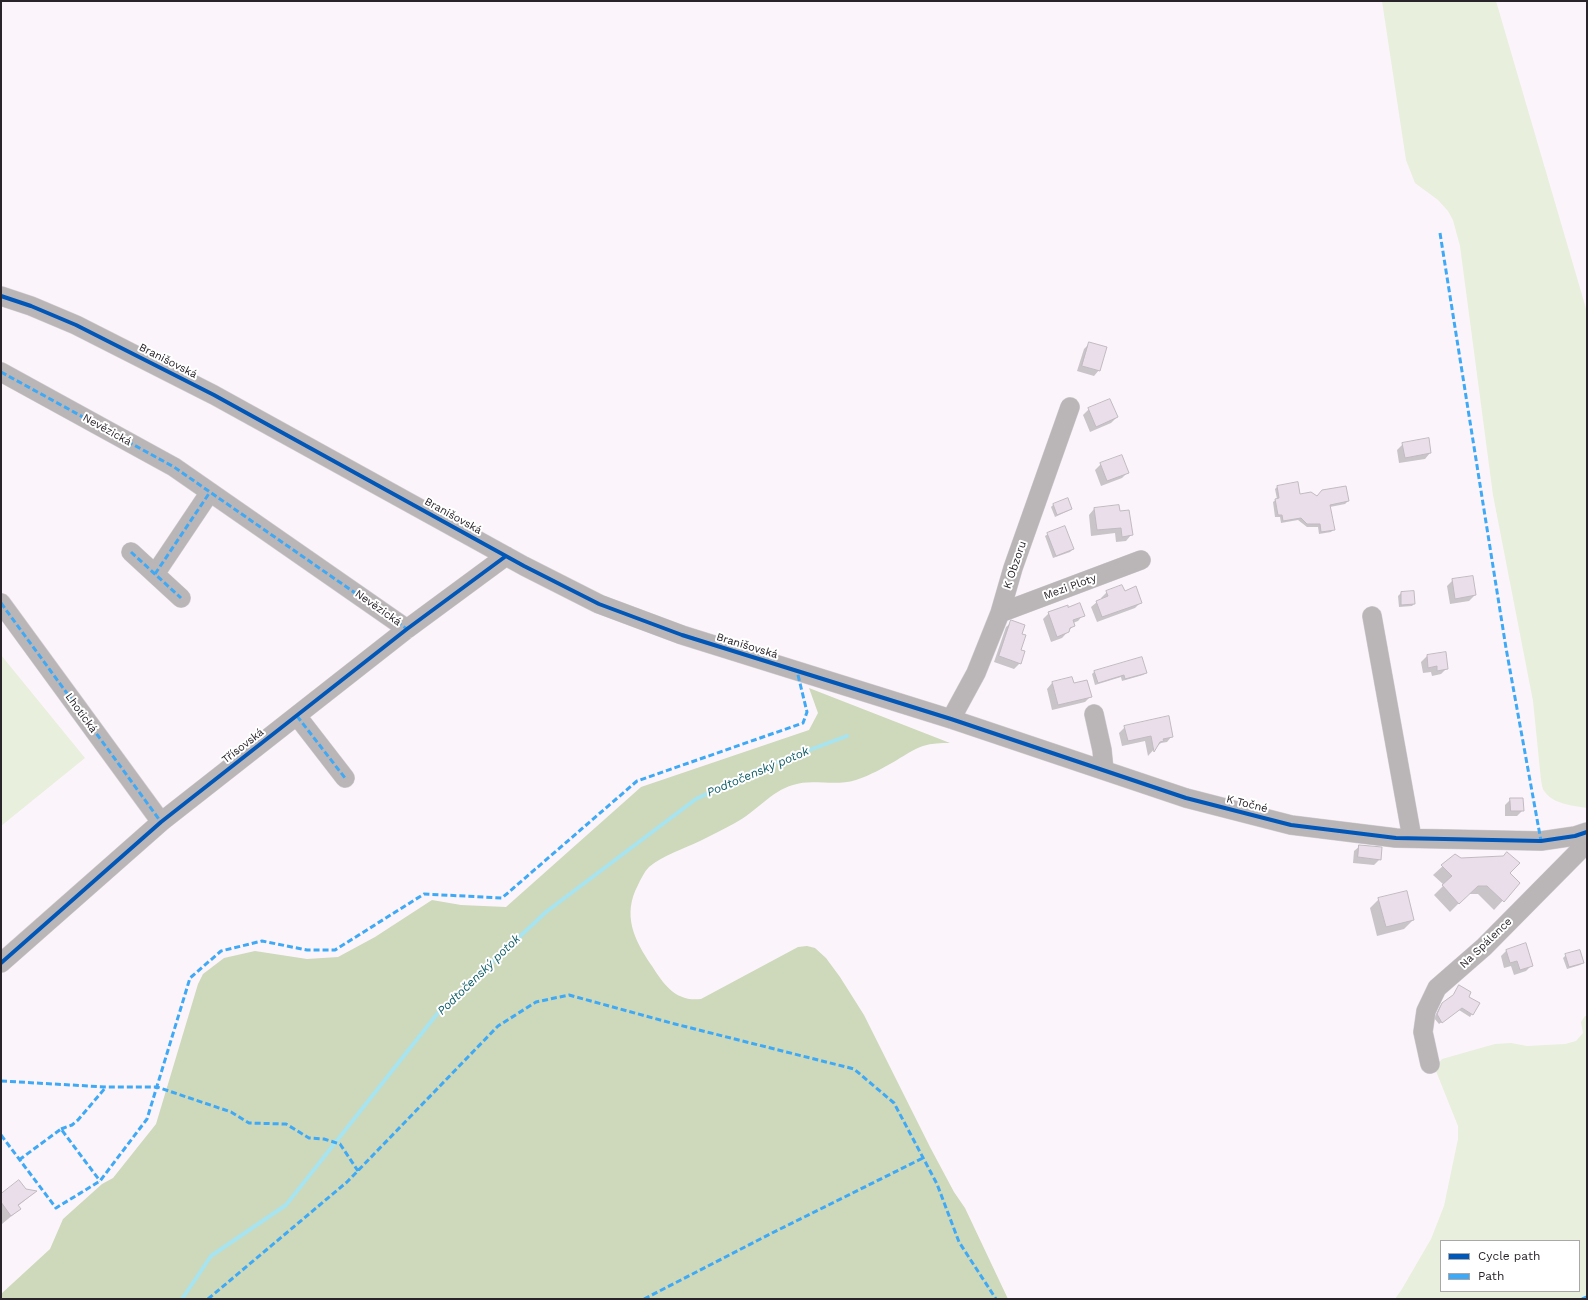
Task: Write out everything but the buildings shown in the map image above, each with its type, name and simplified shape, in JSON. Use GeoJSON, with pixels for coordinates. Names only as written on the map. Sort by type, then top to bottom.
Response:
{"type":"FeatureCollection","features":[{"type":"Feature","properties":{"kind":"street","name":"Branišovská"},"geometry":{"type":"LineString","coordinates":[[1,296],[31,306],[76,325],[214,395],[506,556],[599,604],[682,635],[915,708]]}},
{"type":"Feature","properties":{"kind":"street","name":"Nevězická"},"geometry":{"type":"LineString","coordinates":[[1,372],[174,467],[407,629]]}},
{"type":"Feature","properties":{"kind":"street","name":"K Obzoru"},"geometry":{"type":"LineString","coordinates":[[950,719],[976,673],[1000,613],[1013,568],[1070,407]]}},
{"type":"Feature","properties":{"kind":"street"},"geometry":{"type":"LineString","coordinates":[[155,574],[210,492]]}},
{"type":"Feature","properties":{"kind":"street"},"geometry":{"type":"LineString","coordinates":[[131,552],[181,598]]}},
{"type":"Feature","properties":{"kind":"street","name":"Třísovská"},"geometry":{"type":"LineString","coordinates":[[1,963],[161,822],[407,629],[506,556]]}},
{"type":"Feature","properties":{"kind":"street","name":"Mezi Ploty"},"geometry":{"type":"LineString","coordinates":[[1000,613],[1141,560]]}},
{"type":"Feature","properties":{"kind":"street","name":"Lhotická"},"geometry":{"type":"LineString","coordinates":[[1,603],[161,822]]}},
{"type":"Feature","properties":{"kind":"street"},"geometry":{"type":"LineString","coordinates":[[1372,616],[1412,838]]}},
{"type":"Feature","properties":{"kind":"street","name":"K Točné"},"geometry":{"type":"LineString","coordinates":[[915,708],[1186,798],[1291,825],[1396,838],[1541,841],[1574,836],[1587,832]]}},
{"type":"Feature","properties":{"kind":"street"},"geometry":{"type":"LineString","coordinates":[[1094,714],[1102,750],[1104,770]]}},
{"type":"Feature","properties":{"kind":"street"},"geometry":{"type":"LineString","coordinates":[[296,716],[345,778]]}},
{"type":"Feature","properties":{"kind":"street","name":"Na Spálence"},"geometry":{"type":"LineString","coordinates":[[1430,1064],[1423,1032],[1426,1011],[1437,988],[1484,947],[1578,852],[1584,845],[1587,837]]}},
{"type":"Feature","properties":{"kind":"green space"},"geometry":{"type":"Polygon","coordinates":[[[1382,1],[1496,1],[1587,312],[1587,808],[1558,802],[1545,792],[1542,786],[1533,701],[1493,495],[1460,246],[1453,220],[1448,211],[1438,200],[1415,183],[1406,160],[1382,1]]]}},
{"type":"Feature","properties":{"kind":"green space"},"geometry":{"type":"Polygon","coordinates":[[[1,655],[85,758],[1,826],[1,655]]]}},
{"type":"Feature","properties":{"kind":"green space"},"geometry":{"type":"Polygon","coordinates":[[[809,688],[950,743],[933,744],[920,747],[877,771],[856,780],[839,783],[808,782],[785,788],[735,823],[660,859],[646,871],[633,896],[631,917],[635,937],[666,986],[684,998],[692,999],[701,999],[798,947],[807,946],[815,948],[826,958],[864,1015],[930,1147],[954,1192],[965,1208],[1008,1299],[1,1299],[1,1294],[50,1249],[63,1219],[102,1184],[113,1178],[156,1124],[198,984],[203,974],[224,958],[255,951],[307,959],[338,957],[375,937],[432,900],[461,905],[506,907],[641,787],[809,730],[818,713],[809,688]]]}},
{"type":"Feature","properties":{"kind":"green space"},"geometry":{"type":"Polygon","coordinates":[[[1585,1016],[1587,1016],[1587,1299],[1395,1299],[1431,1239],[1444,1206],[1458,1139],[1458,1126],[1436,1071],[1438,1064],[1442,1059],[1495,1044],[1511,1043],[1527,1046],[1565,1044],[1576,1041],[1583,1033],[1581,1022],[1585,1016]]]}},
{"type":"Feature","properties":{"kind":"waterway","name":"Podtočenský potok"},"geometry":{"type":"LineString","coordinates":[[182,1299],[211,1256],[286,1205],[437,1014],[546,912],[696,799],[761,768],[847,736]]}},
{"type":"Feature","properties":{"kind":"marked path"},"geometry":{"type":"LineString","coordinates":[[1440,233],[1506,648],[1541,841]]}},
{"type":"Feature","properties":{"kind":"marked path"},"geometry":{"type":"LineString","coordinates":[[1,372],[174,467],[407,629]]}},
{"type":"Feature","properties":{"kind":"marked path"},"geometry":{"type":"LineString","coordinates":[[155,574],[210,492]]}},
{"type":"Feature","properties":{"kind":"marked path"},"geometry":{"type":"LineString","coordinates":[[131,552],[181,598]]}},
{"type":"Feature","properties":{"kind":"marked path"},"geometry":{"type":"LineString","coordinates":[[1,603],[161,822]]}},
{"type":"Feature","properties":{"kind":"marked path"},"geometry":{"type":"LineString","coordinates":[[1,1135],[56,1208],[100,1181],[147,1119],[190,978],[221,951],[262,941],[307,950],[335,950],[424,894],[502,898],[637,781],[803,723],[807,712],[797,671]]}},
{"type":"Feature","properties":{"kind":"marked path"},"geometry":{"type":"LineString","coordinates":[[297,716],[345,778]]}},
{"type":"Feature","properties":{"kind":"marked path"},"geometry":{"type":"LineString","coordinates":[[208,1299],[347,1182],[498,1026],[536,1002],[569,995],[675,1024],[854,1069],[894,1103],[937,1184],[959,1242],[996,1299]]}},
{"type":"Feature","properties":{"kind":"marked path"},"geometry":{"type":"LineString","coordinates":[[1,1081],[106,1087],[157,1087],[231,1112],[249,1123],[286,1124],[309,1138],[324,1139],[340,1144],[358,1171]]}},
{"type":"Feature","properties":{"kind":"marked path"},"geometry":{"type":"LineString","coordinates":[[61,1129],[72,1125],[78,1120],[106,1087]]}},
{"type":"Feature","properties":{"kind":"marked path"},"geometry":{"type":"LineString","coordinates":[[19,1160],[61,1129],[100,1181]]}},
{"type":"Feature","properties":{"kind":"marked path"},"geometry":{"type":"LineString","coordinates":[[644,1299],[923,1158]]}},
{"type":"Feature","properties":{"kind":"marked path"},"geometry":{"type":"LineString","coordinates":[[1582,1299],[1587,1297]]}},
{"type":"Feature","properties":{"kind":"cycle path"},"geometry":{"type":"LineString","coordinates":[[1,296],[31,306],[76,325],[214,395],[524,566],[599,604],[682,635],[951,719],[1186,798],[1291,825],[1396,838],[1541,841],[1575,836],[1587,832]]}},
{"type":"Feature","properties":{"kind":"cycle path"},"geometry":{"type":"LineString","coordinates":[[1,963],[161,822],[407,629],[506,556]]}}]}
